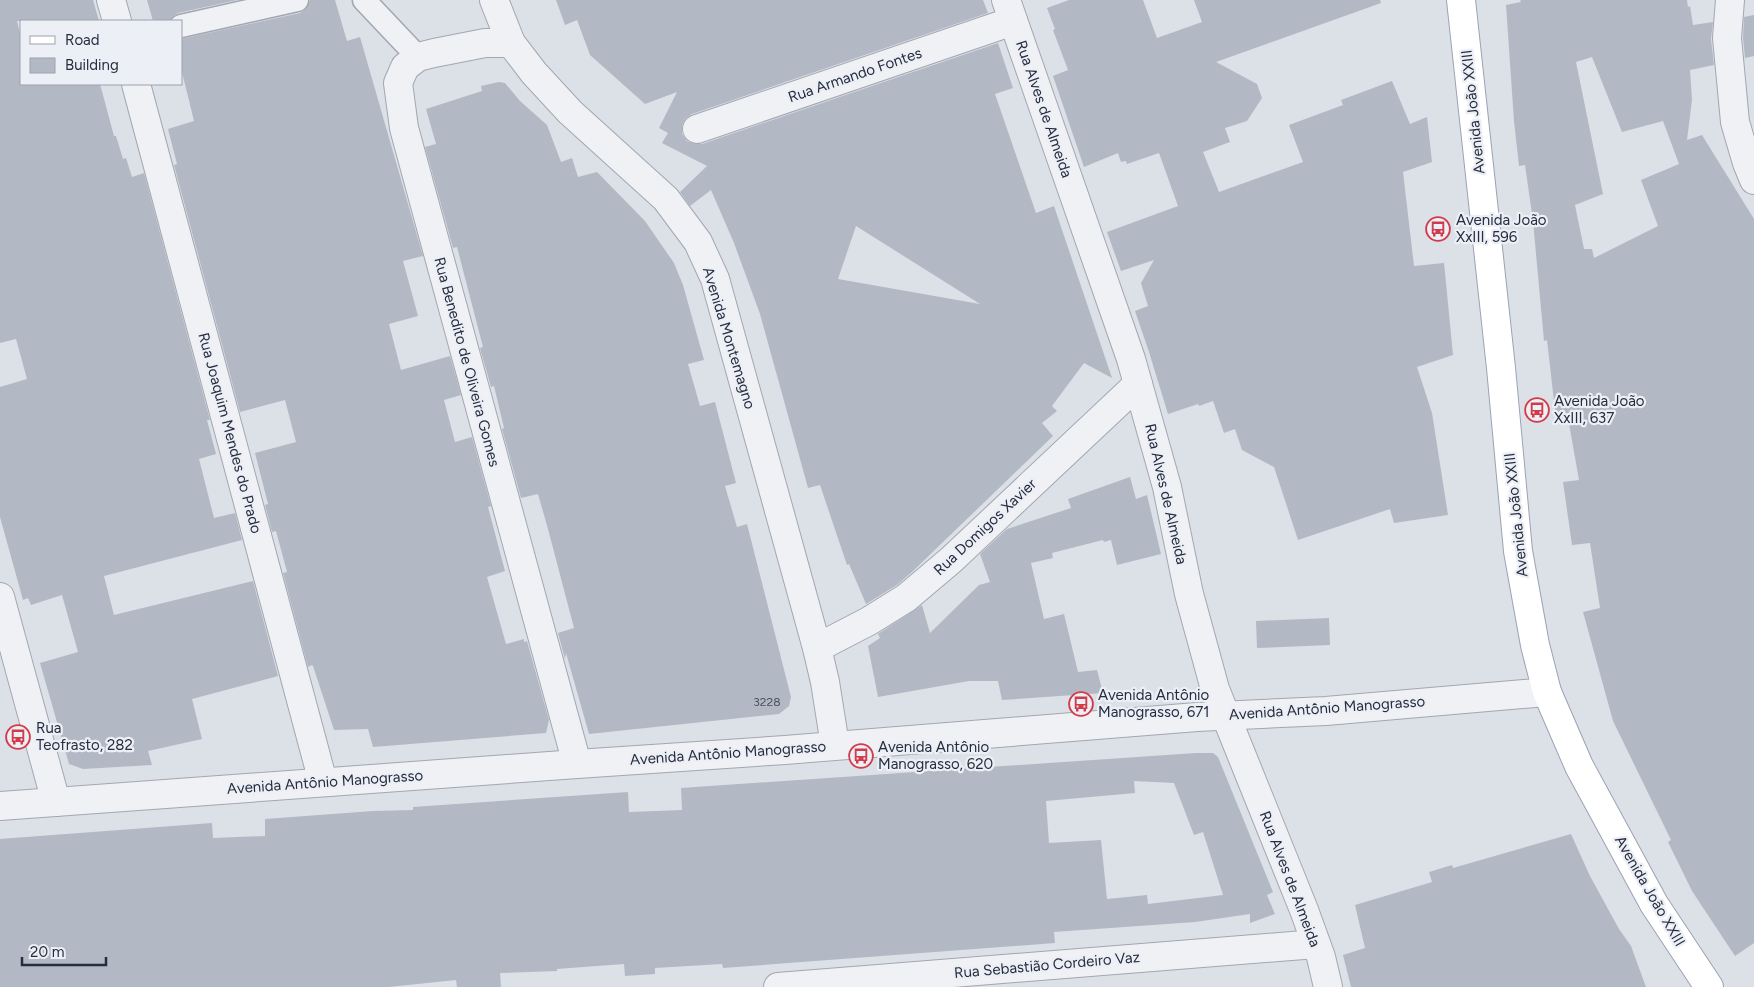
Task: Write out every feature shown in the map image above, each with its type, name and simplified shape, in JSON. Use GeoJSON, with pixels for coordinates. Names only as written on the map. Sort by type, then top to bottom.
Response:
{"type":"FeatureCollection","features":[{"type":"Feature","properties":{"kind":"main road","name":"Avenida João XXIII"},"geometry":{"type":"LineString","coordinates":[[1460,0],[1501,368],[1518,551],[1546,692],[1579,766],[1649,895],[1709,987]]}},
{"type":"Feature","properties":{"kind":"street"},"geometry":{"type":"LineString","coordinates":[[111,0],[116,20]]}},
{"type":"Feature","properties":{"kind":"street"},"geometry":{"type":"LineString","coordinates":[[182,26],[297,0]]}},
{"type":"Feature","properties":{"kind":"street"},"geometry":{"type":"LineString","coordinates":[[364,0],[418,58],[485,43],[511,43]]}},
{"type":"Feature","properties":{"kind":"street","name":"Avenida Montemagno"},"geometry":{"type":"LineString","coordinates":[[494,0],[511,43],[534,73],[570,112],[666,199],[698,242],[715,279],[817,648],[835,745]]}},
{"type":"Feature","properties":{"kind":"street"},"geometry":{"type":"LineString","coordinates":[[1730,0],[1727,38],[1735,122],[1754,180]]}},
{"type":"Feature","properties":{"kind":"street","name":"Rua Armando Fontes"},"geometry":{"type":"LineString","coordinates":[[697,129],[1009,10]]}},
{"type":"Feature","properties":{"kind":"street","name":"Rua Alves de Almeida"},"geometry":{"type":"LineString","coordinates":[[1009,10],[1128,350],[1167,487],[1189,594],[1215,689],[1304,910],[1328,987]]}},
{"type":"Feature","properties":{"kind":"street","name":"Rua Benedito de Oliveira Gomes"},"geometry":{"type":"LineString","coordinates":[[418,58],[405,67],[398,83],[404,128],[576,764]]}},
{"type":"Feature","properties":{"kind":"street","name":"Rua Joaquim Mendes do Prado"},"geometry":{"type":"LineString","coordinates":[[136,85],[323,782]]}},
{"type":"Feature","properties":{"kind":"street","name":"Rua Domigos Xavier"},"geometry":{"type":"LineString","coordinates":[[817,648],[869,621],[906,598],[951,560],[1138,384]]}},
{"type":"Feature","properties":{"kind":"street"},"geometry":{"type":"LineString","coordinates":[[0,597],[56,802]]}},
{"type":"Feature","properties":{"kind":"street","name":"Avenida Antônio Manograsso"},"geometry":{"type":"LineString","coordinates":[[0,806],[785,750],[1226,715],[1326,711],[1546,692]]}},
{"type":"Feature","properties":{"kind":"street","name":"Rua Sebastião Cordeiro Vaz"},"geometry":{"type":"LineString","coordinates":[[778,987],[1316,944]]}},
{"type":"Feature","properties":{"kind":"building"},"geometry":{"type":"Polygon","coordinates":[[[0,0],[93,0],[99,20],[17,21],[20,33],[20,85],[100,85],[114,136],[116,136],[123,159],[126,158],[132,177],[144,173],[210,420],[207,420],[216,454],[199,459],[214,518],[235,513],[242,540],[104,576],[114,615],[253,581],[278,676],[192,699],[202,739],[148,751],[152,765],[83,769],[69,764],[40,663],[78,652],[62,595],[31,605],[28,598],[23,600],[0,517],[0,387],[27,379],[16,339],[0,343],[0,0]]]}},
{"type":"Feature","properties":{"kind":"building"},"geometry":{"type":"Polygon","coordinates":[[[147,0],[237,0],[178,13],[170,20],[153,20],[147,0]]]}},
{"type":"Feature","properties":{"kind":"building"},"geometry":{"type":"Polygon","coordinates":[[[310,0],[335,0],[347,41],[360,37],[423,256],[403,261],[418,316],[389,324],[401,370],[450,356],[461,395],[444,400],[455,442],[472,437],[491,506],[488,507],[505,571],[487,577],[506,644],[524,639],[524,642],[527,641],[549,720],[546,733],[373,747],[368,729],[334,730],[313,666],[308,667],[283,573],[287,572],[276,531],[272,532],[265,505],[268,504],[255,453],[296,442],[285,400],[240,412],[174,165],[177,164],[168,129],[194,121],[182,72],[182,39],[300,13],[306,9],[310,0]]]}},
{"type":"Feature","properties":{"kind":"building"},"geometry":{"type":"Polygon","coordinates":[[[556,0],[983,0],[988,13],[692,114],[685,119],[682,126],[682,134],[687,141],[694,144],[702,144],[998,43],[1013,88],[995,94],[1036,213],[1054,206],[1112,378],[1084,363],[1052,406],[1057,411],[1042,423],[1053,436],[913,571],[897,585],[866,604],[849,564],[847,565],[820,485],[808,488],[760,314],[734,243],[711,190],[690,206],[680,192],[707,166],[662,143],[668,133],[659,128],[677,92],[645,104],[590,55],[577,20],[565,25],[556,0]],[[856,226],[838,279],[980,304],[856,226]]]}},
{"type":"Feature","properties":{"kind":"building"},"geometry":{"type":"Polygon","coordinates":[[[1069,0],[1143,0],[1157,38],[1202,22],[1194,0],[1380,0],[1381,3],[1216,62],[1257,84],[1262,98],[1247,121],[1225,128],[1230,142],[1203,152],[1219,192],[1303,162],[1289,125],[1343,105],[1341,100],[1392,81],[1410,124],[1427,117],[1432,162],[1403,172],[1414,266],[1444,263],[1453,355],[1417,367],[1432,413],[1448,515],[1394,523],[1390,509],[1298,540],[1274,467],[1242,450],[1235,429],[1224,433],[1213,401],[1168,414],[1135,311],[1148,306],[1141,283],[1154,260],[1121,271],[1107,232],[1178,206],[1159,153],[1127,164],[1126,161],[1121,162],[1118,153],[1084,167],[1053,76],[1068,70],[1047,8],[1069,0]]]}},
{"type":"Feature","properties":{"kind":"building"},"geometry":{"type":"Polygon","coordinates":[[[1520,0],[1687,0],[1688,7],[1690,6],[1693,25],[1713,22],[1711,39],[1714,65],[1690,70],[1692,100],[1687,140],[1702,135],[1754,219],[1754,943],[1735,956],[1692,891],[1668,842],[1671,840],[1613,721],[1583,612],[1600,608],[1590,543],[1572,545],[1563,482],[1579,480],[1568,418],[1556,419],[1547,340],[1544,341],[1533,221],[1525,165],[1519,166],[1514,121],[1506,5],[1521,2],[1520,0]],[[1592,57],[1576,62],[1603,194],[1575,205],[1584,249],[1592,249],[1594,258],[1658,226],[1641,180],[1679,164],[1663,121],[1622,132],[1592,57]]]}},
{"type":"Feature","properties":{"kind":"building"},"geometry":{"type":"Polygon","coordinates":[[[1754,15],[1754,56],[1745,58],[1743,38],[1744,17],[1754,15]]]}},
{"type":"Feature","properties":{"kind":"building"},"geometry":{"type":"Polygon","coordinates":[[[499,82],[505,83],[520,101],[547,125],[561,162],[572,158],[578,177],[597,172],[645,221],[674,263],[683,285],[704,360],[688,364],[700,406],[715,402],[736,483],[725,486],[737,527],[747,524],[791,697],[789,706],[779,714],[589,734],[566,653],[565,659],[558,633],[574,628],[548,529],[538,494],[521,498],[502,429],[504,428],[494,386],[491,387],[480,348],[483,347],[457,247],[453,248],[425,147],[436,144],[426,109],[482,91],[481,86],[499,82]]]}},
{"type":"Feature","properties":{"kind":"building"},"geometry":{"type":"Polygon","coordinates":[[[1130,477],[1136,499],[1147,495],[1161,554],[1117,565],[1111,540],[1104,542],[1103,540],[1052,553],[1053,558],[1031,563],[1044,619],[1064,614],[1078,672],[1097,670],[1103,693],[1002,700],[998,681],[969,681],[878,697],[868,646],[880,638],[878,634],[922,605],[930,633],[979,585],[990,582],[980,554],[1007,529],[1071,508],[1068,499],[1130,477]]]}},
{"type":"Feature","properties":{"kind":"building"},"geometry":{"type":"Polygon","coordinates":[[[1329,618],[1330,645],[1257,648],[1256,621],[1329,618]]]}},
{"type":"Feature","properties":{"kind":"building"},"geometry":{"type":"Polygon","coordinates":[[[1213,753],[1218,757],[1273,892],[1267,895],[1275,914],[1250,923],[1250,914],[1195,922],[1054,932],[1055,943],[723,968],[722,964],[655,968],[655,974],[625,976],[624,964],[557,969],[557,971],[500,973],[501,987],[457,987],[456,980],[389,987],[0,987],[0,839],[212,823],[213,838],[265,836],[265,819],[413,810],[413,807],[628,792],[629,812],[682,810],[681,788],[1213,753]],[[1134,781],[1135,793],[1046,801],[1049,843],[1101,840],[1107,899],[1147,895],[1148,904],[1223,895],[1203,832],[1194,835],[1174,783],[1134,781]]]}},
{"type":"Feature","properties":{"kind":"building"},"geometry":{"type":"Polygon","coordinates":[[[1571,834],[1590,876],[1619,929],[1631,946],[1646,987],[1351,987],[1343,955],[1365,948],[1355,905],[1432,882],[1429,872],[1452,865],[1453,868],[1571,834]]]}},
{"type":"Feature","properties":{"kind":"place","name":"Avenida João XxIII, 596"},"geometry":{"type":"Point","coordinates":[1438,229]}},
{"type":"Feature","properties":{"kind":"place","name":"Avenida João XxIII, 637"},"geometry":{"type":"Point","coordinates":[1537,410]}},
{"type":"Feature","properties":{"kind":"place","name":"Avenida Antônio Manograsso, 671"},"geometry":{"type":"Point","coordinates":[1081,704]}},
{"type":"Feature","properties":{"kind":"place","name":"Rua Teofrasto, 282"},"geometry":{"type":"Point","coordinates":[18,737]}},
{"type":"Feature","properties":{"kind":"place","name":"Avenida Antônio Manograsso, 620"},"geometry":{"type":"Point","coordinates":[861,756]}}]}
